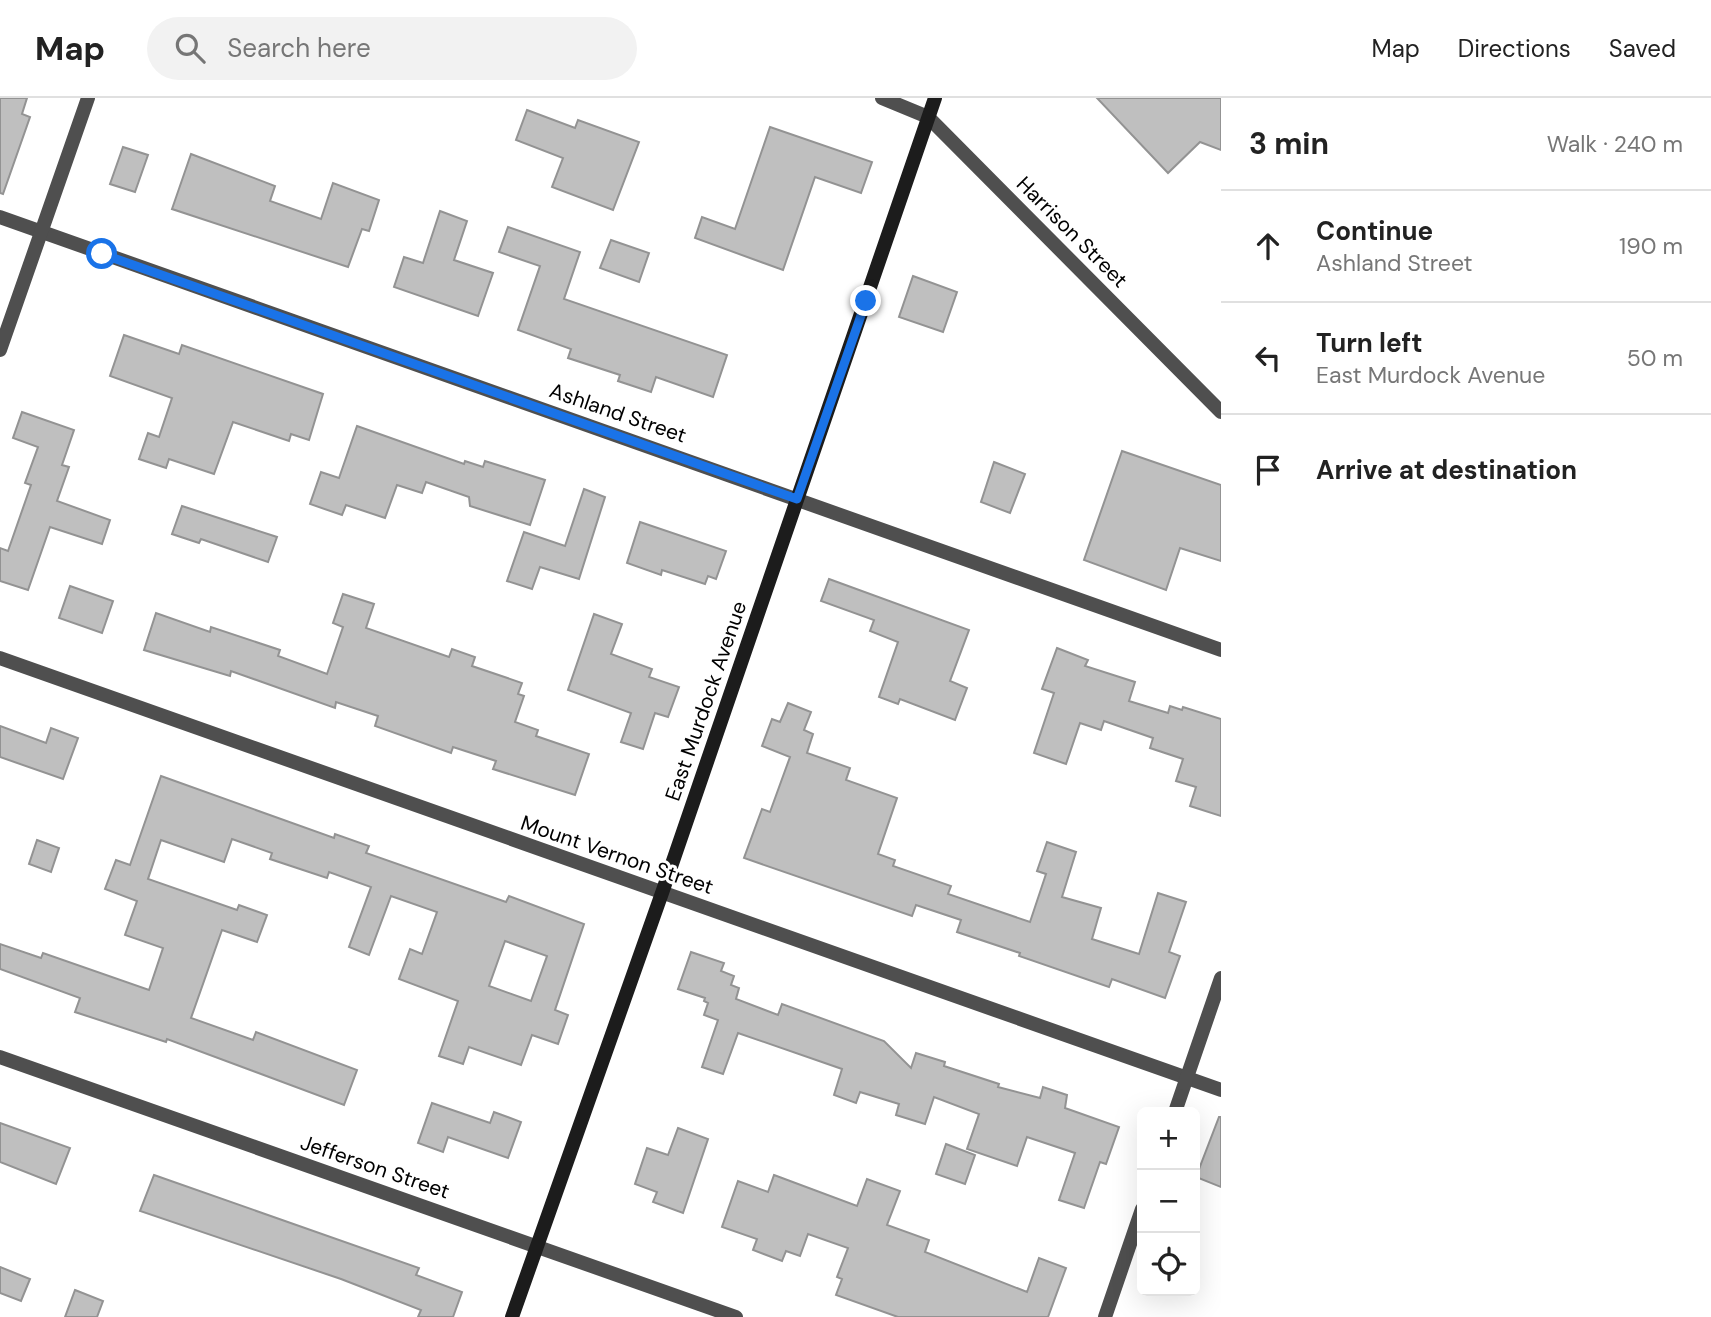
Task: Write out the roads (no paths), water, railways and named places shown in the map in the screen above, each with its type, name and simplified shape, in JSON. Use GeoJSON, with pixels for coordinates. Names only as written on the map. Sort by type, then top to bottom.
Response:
{"type":"FeatureCollection","features":[{"type":"Feature","properties":{"kind":"main road","name":"East Murdock Avenue"},"geometry":{"type":"LineString","coordinates":[[512,1317],[662,893],[935,98]]}},
{"type":"Feature","properties":{"kind":"street"},"geometry":{"type":"LineString","coordinates":[[0,350],[88,98]]}},
{"type":"Feature","properties":{"kind":"street","name":"Harrison Street"},"geometry":{"type":"LineString","coordinates":[[882,98],[928,117],[1221,412]]}},
{"type":"Feature","properties":{"kind":"street","name":"Ashland Street"},"geometry":{"type":"LineString","coordinates":[[0,217],[1221,650]]}},
{"type":"Feature","properties":{"kind":"street","name":"Mount Vernon Street"},"geometry":{"type":"LineString","coordinates":[[0,658],[1221,1090]]}},
{"type":"Feature","properties":{"kind":"street"},"geometry":{"type":"LineString","coordinates":[[1177,1107],[1221,978]]}},
{"type":"Feature","properties":{"kind":"street","name":"Jefferson Street"},"geometry":{"type":"LineString","coordinates":[[0,1057],[736,1317]]}},
{"type":"Feature","properties":{"kind":"street"},"geometry":{"type":"LineString","coordinates":[[1105,1317],[1137,1224]]}}]}
